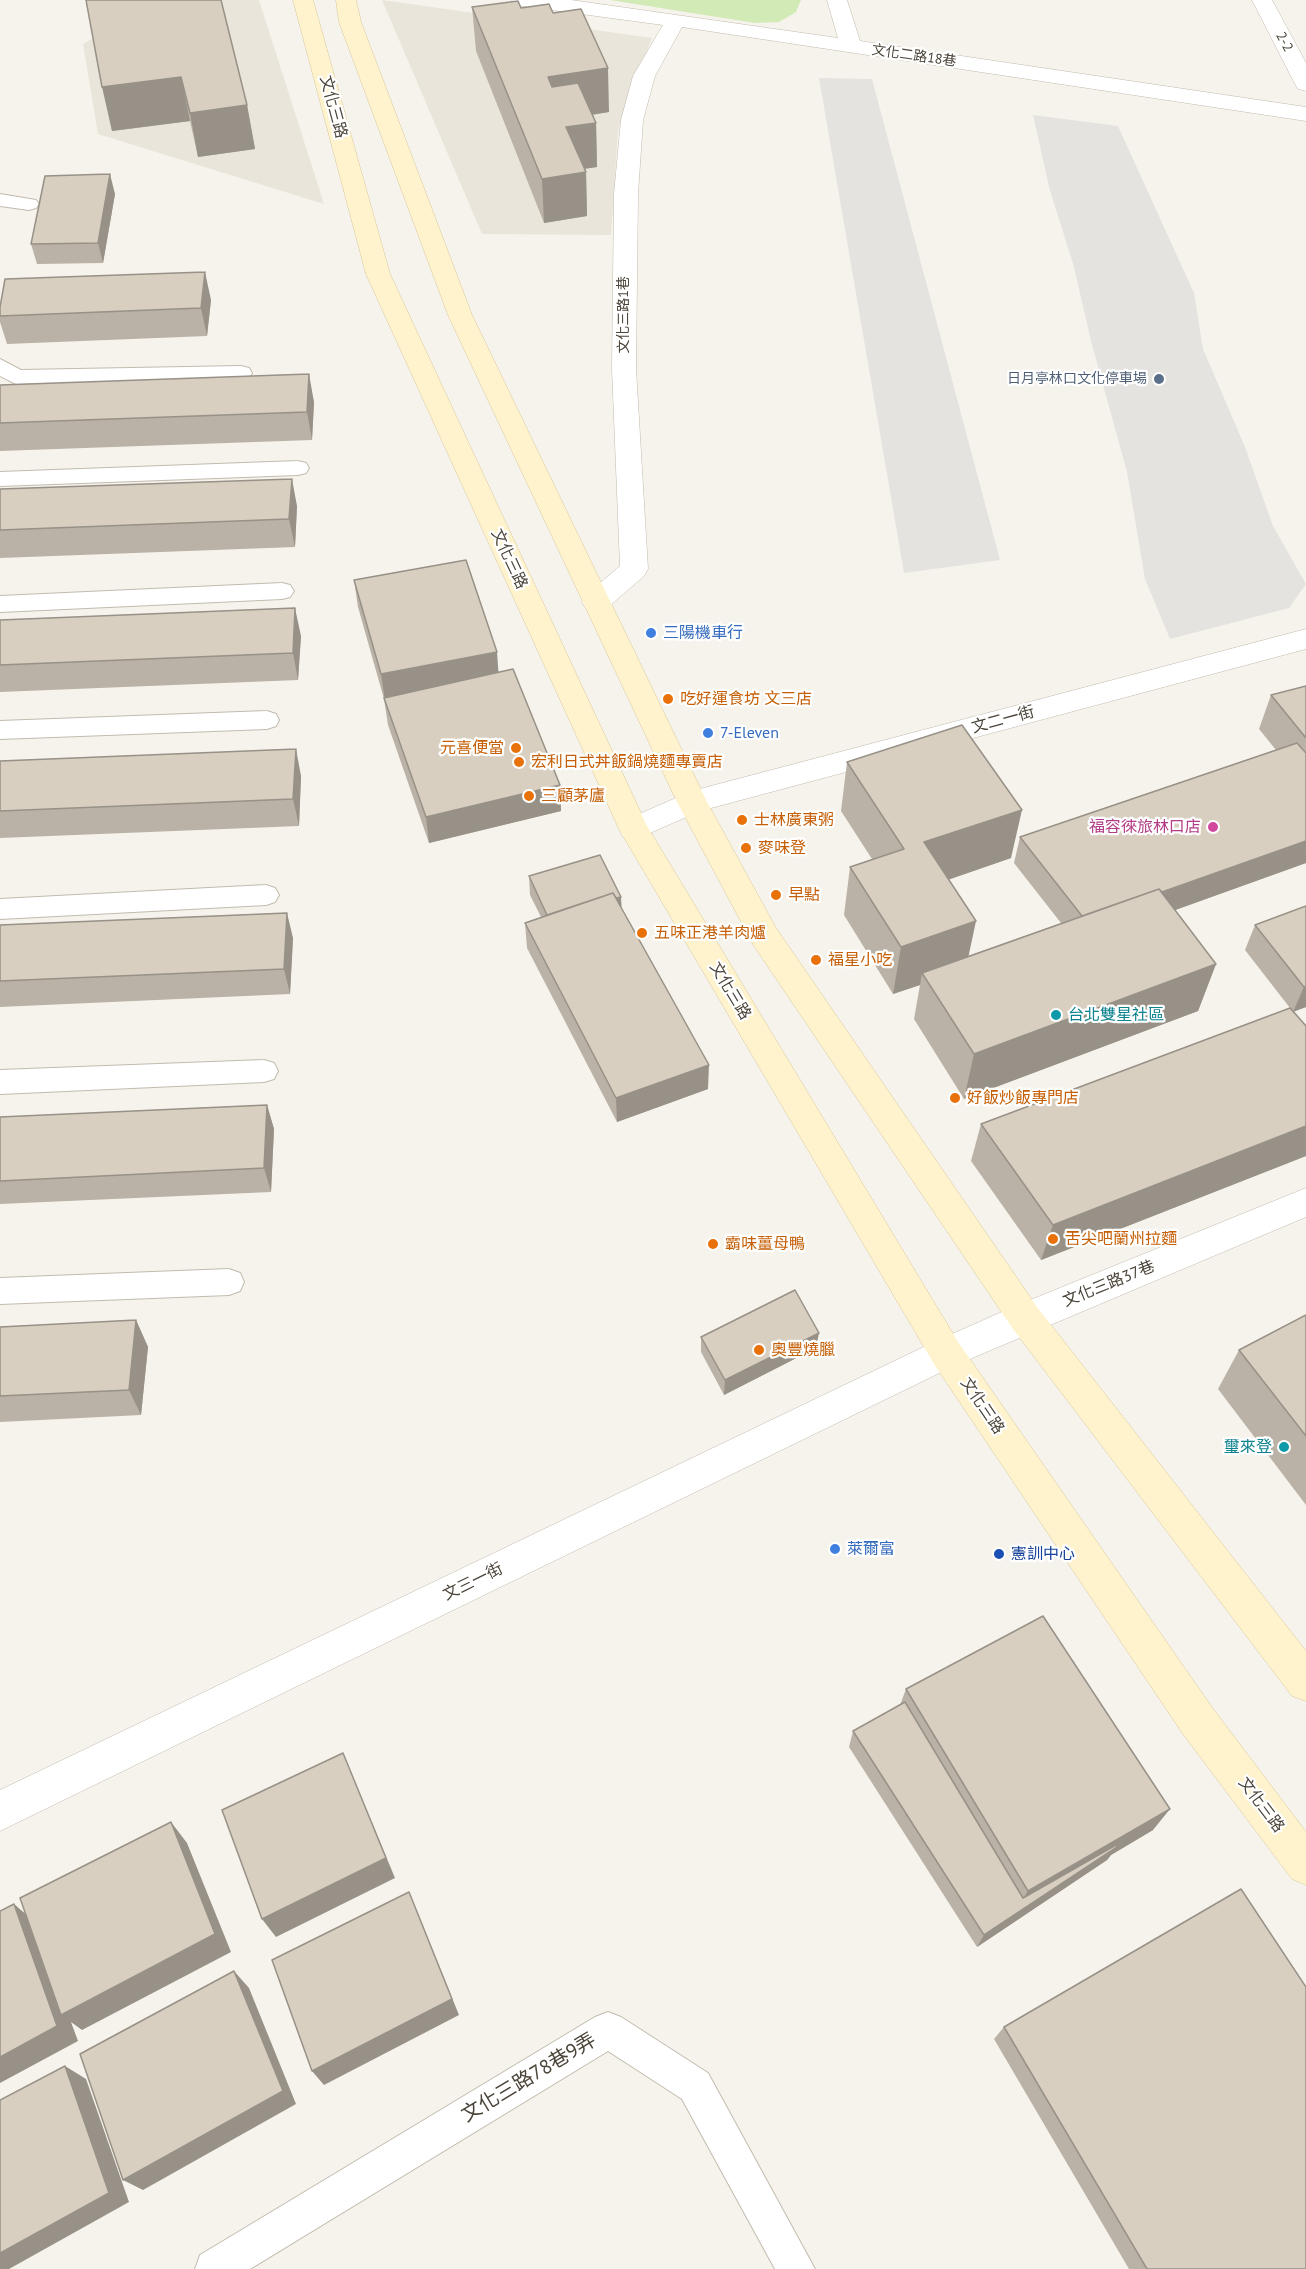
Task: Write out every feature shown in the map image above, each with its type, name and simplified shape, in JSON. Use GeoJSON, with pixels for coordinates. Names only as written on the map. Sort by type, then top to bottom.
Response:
{"type":"FeatureCollection","features":[{"type":"Feature","properties":{"kind":"street","name":"文化三路"},"geometry":{"type":"LineString","coordinates":[[303,0],[378,274],[634,829],[946,1353],[1197,1720],[1306,1865]]}},
{"type":"Feature","properties":{"kind":"street"},"geometry":{"type":"LineString","coordinates":[[346,0],[350,22],[460,315],[692,802],[765,937],[1025,1318],[1306,1682]]}},
{"type":"Feature","properties":{"kind":"street","name":"文化二路18巷"},"geometry":{"type":"LineString","coordinates":[[522,0],[851,46],[1306,114]]}},
{"type":"Feature","properties":{"kind":"street"},"geometry":{"type":"LineString","coordinates":[[837,0],[851,46]]}},
{"type":"Feature","properties":{"kind":"street","name":"2-2"},"geometry":{"type":"LineString","coordinates":[[1262,0],[1306,84]]}},
{"type":"Feature","properties":{"kind":"street","name":"文化三路1巷"},"geometry":{"type":"LineString","coordinates":[[596,602],[634,569],[624,369],[627,183],[632,120],[644,76],[676,21]]}},
{"type":"Feature","properties":{"kind":"street","name":"文二一街"},"geometry":{"type":"LineString","coordinates":[[634,829],[692,802],[1306,639]]}},
{"type":"Feature","properties":{"kind":"street","name":"文化三路37巷"},"geometry":{"type":"LineString","coordinates":[[946,1353],[1306,1202]]}},
{"type":"Feature","properties":{"kind":"street","name":"文三一街"},"geometry":{"type":"LineString","coordinates":[[0,1811],[946,1353]]}},
{"type":"Feature","properties":{"kind":"lane"},"geometry":{"type":"LineString","coordinates":[[0,200],[29,204]]}},
{"type":"Feature","properties":{"kind":"lane"},"geometry":{"type":"LineString","coordinates":[[0,366],[16,377],[241,373]]}},
{"type":"Feature","properties":{"kind":"lane"},"geometry":{"type":"LineString","coordinates":[[0,479],[298,468]]}},
{"type":"Feature","properties":{"kind":"lane"},"geometry":{"type":"LineString","coordinates":[[0,604],[282,591]]}},
{"type":"Feature","properties":{"kind":"lane"},"geometry":{"type":"LineString","coordinates":[[0,729],[267,720]]}},
{"type":"Feature","properties":{"kind":"lane"},"geometry":{"type":"LineString","coordinates":[[0,909],[266,895]]}},
{"type":"Feature","properties":{"kind":"lane"},"geometry":{"type":"LineString","coordinates":[[0,1082],[264,1071]]}},
{"type":"Feature","properties":{"kind":"lane"},"geometry":{"type":"LineString","coordinates":[[0,1291],[229,1282]]}},
{"type":"Feature","properties":{"kind":"lane","name":"文化三路78巷9弄"},"geometry":{"type":"LineString","coordinates":[[214,2269],[608,2030],[695,2086],[796,2269]]}},
{"type":"Feature","properties":{"kind":"shaded area"},"geometry":{"type":"Polygon","coordinates":[[[162,0],[259,0],[324,204],[98,134],[83,44],[162,0]]]}},
{"type":"Feature","properties":{"kind":"shaded area"},"geometry":{"type":"Polygon","coordinates":[[[382,0],[652,38],[618,130],[611,235],[482,234],[382,0]]]}},
{"type":"Feature","properties":{"kind":"shaded area"},"geometry":{"type":"Polygon","coordinates":[[[819,78],[872,79],[1000,560],[904,573],[819,78]]]}},
{"type":"Feature","properties":{"kind":"shaded area","name":"日月亭林口文化停車場"},"geometry":{"type":"Polygon","coordinates":[[[1033,115],[1118,126],[1194,293],[1203,349],[1245,447],[1273,526],[1306,584],[1289,608],[1170,639],[1145,579],[1127,472],[1091,341],[1074,267],[1049,187],[1033,115]]]}},
{"type":"Feature","properties":{"kind":"green space"},"geometry":{"type":"Polygon","coordinates":[[[610,0],[801,0],[796,12],[779,22],[755,23],[610,0]]]}},
{"type":"Feature","properties":{"kind":"building"},"geometry":{"type":"Polygon","coordinates":[[[86,0],[221,0],[247,105],[190,113],[181,77],[102,87],[86,0]]]}},
{"type":"Feature","properties":{"kind":"building"},"geometry":{"type":"Polygon","coordinates":[[[518,1],[521,8],[549,4],[553,13],[581,9],[608,68],[548,77],[552,87],[578,83],[596,123],[566,127],[586,172],[542,179],[472,7],[518,1]]]}},
{"type":"Feature","properties":{"kind":"building"},"geometry":{"type":"Polygon","coordinates":[[[110,174],[98,243],[31,244],[45,176],[110,174]]]}},
{"type":"Feature","properties":{"kind":"building"},"geometry":{"type":"Polygon","coordinates":[[[205,272],[201,308],[0,316],[5,279],[205,272]]]}},
{"type":"Feature","properties":{"kind":"building"},"geometry":{"type":"Polygon","coordinates":[[[309,374],[307,412],[0,423],[0,385],[309,374]]]}},
{"type":"Feature","properties":{"kind":"building"},"geometry":{"type":"Polygon","coordinates":[[[292,479],[289,519],[0,530],[0,489],[292,479]]]}},
{"type":"Feature","properties":{"kind":"building"},"geometry":{"type":"Polygon","coordinates":[[[466,560],[497,652],[381,674],[354,580],[466,560]]]}},
{"type":"Feature","properties":{"kind":"building"},"geometry":{"type":"Polygon","coordinates":[[[295,608],[293,653],[0,665],[0,620],[295,608]]]}},
{"type":"Feature","properties":{"kind":"building"},"geometry":{"type":"Polygon","coordinates":[[[513,669],[560,785],[426,817],[384,698],[513,669]]]}},
{"type":"Feature","properties":{"kind":"building"},"geometry":{"type":"Polygon","coordinates":[[[1306,686],[1306,738],[1271,695],[1306,686]]]}},
{"type":"Feature","properties":{"kind":"building"},"geometry":{"type":"Polygon","coordinates":[[[962,725],[1022,810],[924,842],[976,921],[901,947],[850,867],[904,849],[847,762],[962,725]]]}},
{"type":"Feature","properties":{"kind":"building","name":"福容徠旅林口店"},"geometry":{"type":"Polygon","coordinates":[[[1297,743],[1306,753],[1306,841],[1162,892],[1159,889],[1082,916],[1020,837],[1297,743]]]}},
{"type":"Feature","properties":{"kind":"building"},"geometry":{"type":"Polygon","coordinates":[[[296,749],[293,799],[0,811],[0,761],[296,749]]]}},
{"type":"Feature","properties":{"kind":"building"},"geometry":{"type":"Polygon","coordinates":[[[600,855],[621,897],[616,898],[613,893],[547,915],[529,876],[600,855]]]}},
{"type":"Feature","properties":{"kind":"building"},"geometry":{"type":"Polygon","coordinates":[[[1159,889],[1216,964],[974,1054],[922,973],[1159,889]]]}},
{"type":"Feature","properties":{"kind":"building"},"geometry":{"type":"Polygon","coordinates":[[[613,893],[709,1065],[616,1098],[525,923],[613,893]]]}},
{"type":"Feature","properties":{"kind":"building"},"geometry":{"type":"Polygon","coordinates":[[[1306,906],[1306,986],[1304,987],[1255,925],[1306,906]]]}},
{"type":"Feature","properties":{"kind":"building"},"geometry":{"type":"Polygon","coordinates":[[[287,913],[284,969],[0,981],[0,925],[287,913]]]}},
{"type":"Feature","properties":{"kind":"building"},"geometry":{"type":"Polygon","coordinates":[[[1290,1008],[1306,1026],[1306,1126],[1053,1225],[981,1124],[1290,1008]]]}},
{"type":"Feature","properties":{"kind":"building"},"geometry":{"type":"Polygon","coordinates":[[[267,1105],[264,1168],[0,1181],[0,1117],[267,1105]]]}},
{"type":"Feature","properties":{"kind":"building","name":"奧豐燒臘"},"geometry":{"type":"Polygon","coordinates":[[[795,1290],[819,1333],[725,1380],[701,1337],[795,1290]]]}},
{"type":"Feature","properties":{"kind":"building"},"geometry":{"type":"Polygon","coordinates":[[[1306,1315],[1306,1436],[1239,1350],[1306,1315]]]}},
{"type":"Feature","properties":{"kind":"building"},"geometry":{"type":"Polygon","coordinates":[[[136,1320],[129,1390],[0,1396],[0,1327],[136,1320]]]}},
{"type":"Feature","properties":{"kind":"building"},"geometry":{"type":"Polygon","coordinates":[[[1043,1616],[1170,1809],[1028,1891],[906,1689],[1043,1616]]]}},
{"type":"Feature","properties":{"kind":"building"},"geometry":{"type":"Polygon","coordinates":[[[905,1702],[1023,1898],[1116,1845],[1117,1847],[984,1935],[853,1731],[905,1702]]]}},
{"type":"Feature","properties":{"kind":"building"},"geometry":{"type":"Polygon","coordinates":[[[343,1753],[386,1858],[262,1919],[222,1810],[343,1753]]]}},
{"type":"Feature","properties":{"kind":"building"},"geometry":{"type":"Polygon","coordinates":[[[171,1822],[215,1934],[61,2015],[20,1898],[171,1822]]]}},
{"type":"Feature","properties":{"kind":"building"},"geometry":{"type":"Polygon","coordinates":[[[1241,1889],[1306,1987],[1306,2269],[1147,2269],[1004,2027],[1241,1889]]]}},
{"type":"Feature","properties":{"kind":"building"},"geometry":{"type":"Polygon","coordinates":[[[409,1892],[452,1999],[312,2071],[272,1960],[409,1892]]]}},
{"type":"Feature","properties":{"kind":"building"},"geometry":{"type":"Polygon","coordinates":[[[14,1904],[57,2026],[0,2057],[0,1911],[14,1904]]]}},
{"type":"Feature","properties":{"kind":"building"},"geometry":{"type":"Polygon","coordinates":[[[234,1971],[283,2091],[123,2180],[80,2054],[234,1971]]]}},
{"type":"Feature","properties":{"kind":"building"},"geometry":{"type":"Polygon","coordinates":[[[65,2066],[109,2193],[0,2253],[0,2100],[65,2066]]]}},
{"type":"Feature","properties":{"kind":"place","name":"日月亭林口文化停車場"},"geometry":{"type":"Point","coordinates":[1159,379]}},
{"type":"Feature","properties":{"kind":"place","name":"三陽機車行"},"geometry":{"type":"Point","coordinates":[651,633]}},
{"type":"Feature","properties":{"kind":"place","name":"吃好運食坊 文三店"},"geometry":{"type":"Point","coordinates":[668,699]}},
{"type":"Feature","properties":{"kind":"place","name":"7-Eleven"},"geometry":{"type":"Point","coordinates":[708,733]}},
{"type":"Feature","properties":{"kind":"place","name":"元喜便當"},"geometry":{"type":"Point","coordinates":[516,748]}},
{"type":"Feature","properties":{"kind":"place","name":"宏利日式丼飯鍋燒麵專賣店"},"geometry":{"type":"Point","coordinates":[519,762]}},
{"type":"Feature","properties":{"kind":"place","name":"三顧茅廬"},"geometry":{"type":"Point","coordinates":[529,796]}},
{"type":"Feature","properties":{"kind":"place","name":"士林廣東粥"},"geometry":{"type":"Point","coordinates":[742,820]}},
{"type":"Feature","properties":{"kind":"place","name":"福容徠旅林口店"},"geometry":{"type":"Point","coordinates":[1213,827]}},
{"type":"Feature","properties":{"kind":"place","name":"麥味登"},"geometry":{"type":"Point","coordinates":[746,848]}},
{"type":"Feature","properties":{"kind":"place","name":"早點"},"geometry":{"type":"Point","coordinates":[776,895]}},
{"type":"Feature","properties":{"kind":"place","name":"五味正港羊肉爐"},"geometry":{"type":"Point","coordinates":[642,933]}},
{"type":"Feature","properties":{"kind":"place","name":"福星小吃"},"geometry":{"type":"Point","coordinates":[816,960]}},
{"type":"Feature","properties":{"kind":"place","name":"台北雙星社區"},"geometry":{"type":"Point","coordinates":[1056,1015]}},
{"type":"Feature","properties":{"kind":"place","name":"好飯炒飯專門店"},"geometry":{"type":"Point","coordinates":[955,1098]}},
{"type":"Feature","properties":{"kind":"place","name":"舌尖吧蘭州拉麵"},"geometry":{"type":"Point","coordinates":[1053,1239]}},
{"type":"Feature","properties":{"kind":"place","name":"霸味薑母鴨"},"geometry":{"type":"Point","coordinates":[713,1244]}},
{"type":"Feature","properties":{"kind":"place","name":"奧豐燒臘"},"geometry":{"type":"Point","coordinates":[759,1350]}},
{"type":"Feature","properties":{"kind":"place","name":"璽來登"},"geometry":{"type":"Point","coordinates":[1284,1447]}},
{"type":"Feature","properties":{"kind":"place","name":"萊爾富"},"geometry":{"type":"Point","coordinates":[835,1549]}},
{"type":"Feature","properties":{"kind":"place","name":"憲訓中心"},"geometry":{"type":"Point","coordinates":[999,1554]}}]}
